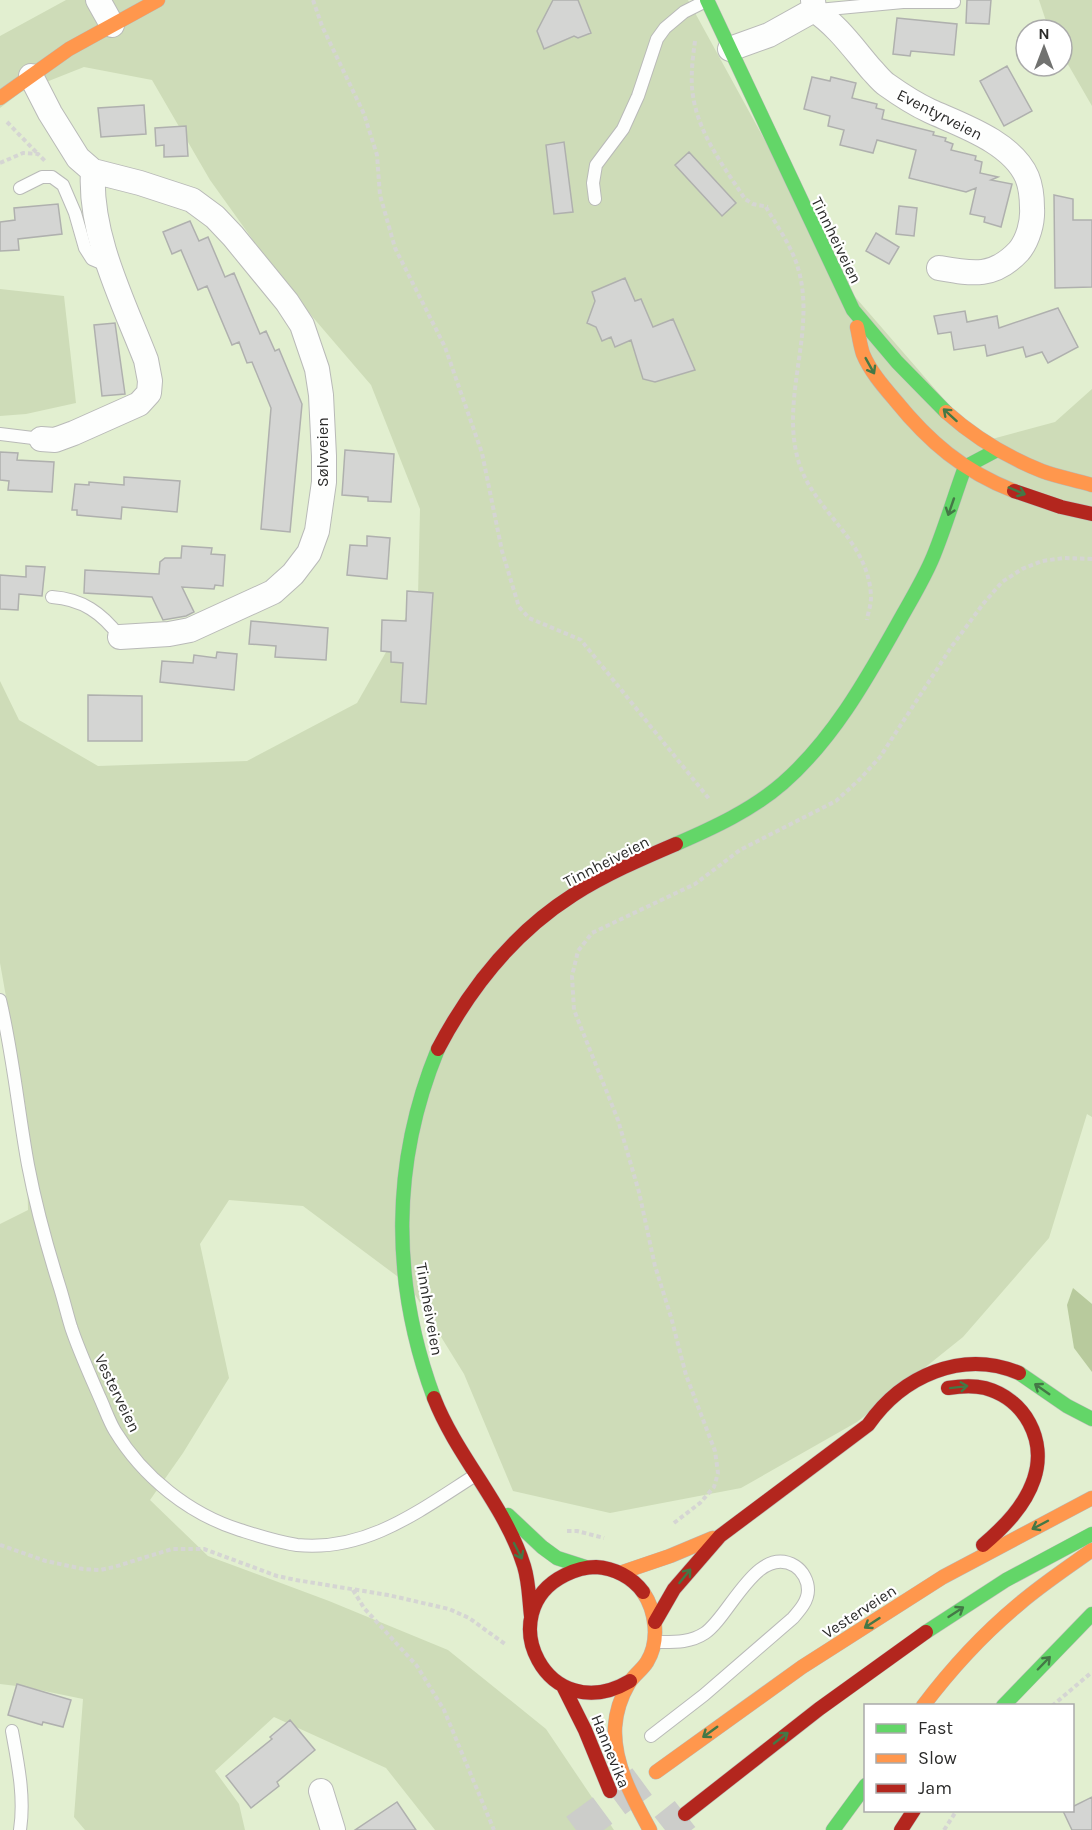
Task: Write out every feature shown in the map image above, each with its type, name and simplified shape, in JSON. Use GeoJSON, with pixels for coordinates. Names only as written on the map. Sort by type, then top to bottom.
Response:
{"type":"FeatureCollection","features":[{"type":"Feature","properties":{"kind":"main road"},"geometry":{"type":"LineString","coordinates":[[0,98],[69,50],[158,0]]}},
{"type":"Feature","properties":{"kind":"main road","name":"Tinnheiveien"},"geometry":{"type":"LineString","coordinates":[[707,0],[853,310],[897,362],[957,422],[995,471]]}},
{"type":"Feature","properties":{"kind":"main road"},"geometry":{"type":"LineString","coordinates":[[853,310],[863,354],[878,380],[909,418],[931,440],[964,466],[995,471],[1043,471],[1092,485]]}},
{"type":"Feature","properties":{"kind":"main road"},"geometry":{"type":"LineString","coordinates":[[964,466],[995,471],[1032,498],[1092,514]]}},
{"type":"Feature","properties":{"kind":"main road","name":"Tinnheiveien"},"geometry":{"type":"LineString","coordinates":[[531,1616],[528,1582],[523,1561],[491,1498],[444,1422],[428,1382],[416,1337],[406,1282],[401,1222],[405,1173],[414,1121],[428,1074],[451,1025],[478,984],[513,942],[557,905],[600,879],[724,823],[765,797],[803,765],[871,673],[919,587],[936,550],[964,466]]}},
{"type":"Feature","properties":{"kind":"main road","name":"Tinnheiveien"},"geometry":{"type":"LineString","coordinates":[[936,550],[958,525]]}},
{"type":"Feature","properties":{"kind":"main road"},"geometry":{"type":"LineString","coordinates":[[655,1622],[674,1589],[720,1536],[868,1425],[885,1403],[911,1382],[932,1371],[951,1366],[974,1364],[998,1367],[1018,1373],[1067,1406],[1092,1419]]}},
{"type":"Feature","properties":{"kind":"main road"},"geometry":{"type":"LineString","coordinates":[[938,1390],[962,1384],[983,1386],[999,1392],[1013,1401],[1026,1414],[1038,1447],[1037,1466],[1032,1486],[1022,1502],[992,1537],[943,1577]]}},
{"type":"Feature","properties":{"kind":"main road"},"geometry":{"type":"LineString","coordinates":[[868,1425],[894,1416]]}},
{"type":"Feature","properties":{"kind":"main road","name":"Tinnheiveien"},"geometry":{"type":"LineString","coordinates":[[491,1498],[542,1547],[557,1558],[585,1567]]}},
{"type":"Feature","properties":{"kind":"main road","name":"Vesterveien"},"geometry":{"type":"LineString","coordinates":[[656,1772],[802,1668],[943,1577],[1092,1498]]}},
{"type":"Feature","properties":{"kind":"main road"},"geometry":{"type":"LineString","coordinates":[[685,1814],[862,1677],[958,1610],[1092,1534]]}},
{"type":"Feature","properties":{"kind":"main road"},"geometry":{"type":"LineString","coordinates":[[620,1573],[670,1557],[689,1547],[720,1536]]}},
{"type":"Feature","properties":{"kind":"main road"},"geometry":{"type":"LineString","coordinates":[[925,1704],[962,1657],[987,1632],[1020,1603],[1092,1550]]}},
{"type":"Feature","properties":{"kind":"main road"},"geometry":{"type":"LineString","coordinates":[[585,1567],[603,1568],[620,1573],[633,1581],[644,1593],[651,1606],[655,1622],[655,1642],[650,1657],[642,1670],[630,1681],[615,1689],[597,1693],[580,1692],[563,1686],[549,1677],[539,1664],[532,1649],[529,1633],[531,1616],[538,1598],[550,1583],[566,1572],[585,1567]]}},
{"type":"Feature","properties":{"kind":"main road"},"geometry":{"type":"LineString","coordinates":[[1005,1704],[1092,1614]]}},
{"type":"Feature","properties":{"kind":"main road"},"geometry":{"type":"LineString","coordinates":[[630,1681],[617,1713],[616,1748],[633,1799],[650,1830]]}},
{"type":"Feature","properties":{"kind":"main road","name":"Hannevika"},"geometry":{"type":"LineString","coordinates":[[563,1686],[589,1737],[615,1807]]}},
{"type":"Feature","properties":{"kind":"main road"},"geometry":{"type":"LineString","coordinates":[[834,1830],[864,1788]]}},
{"type":"Feature","properties":{"kind":"main road"},"geometry":{"type":"LineString","coordinates":[[834,1830],[864,1796]]}},
{"type":"Feature","properties":{"kind":"main road"},"geometry":{"type":"LineString","coordinates":[[902,1830],[913,1812]]}},
{"type":"Feature","properties":{"kind":"street"},"geometry":{"type":"LineString","coordinates":[[98,0],[112,25]]}},
{"type":"Feature","properties":{"kind":"street"},"geometry":{"type":"LineString","coordinates":[[730,49],[769,35],[813,5]]}},
{"type":"Feature","properties":{"kind":"street","name":"Eventyrveien"},"geometry":{"type":"LineString","coordinates":[[813,5],[884,83],[909,100],[978,131],[1017,162],[1026,175],[1032,193],[1032,213],[1030,228],[1022,247],[1007,263],[991,271],[969,274],[939,268]]}},
{"type":"Feature","properties":{"kind":"street"},"geometry":{"type":"LineString","coordinates":[[31,76],[50,113],[78,158],[93,171],[93,205],[99,237],[146,360],[150,381],[149,393],[139,404],[55,440],[41,439]]}},
{"type":"Feature","properties":{"kind":"street","name":"Sølvveien"},"geometry":{"type":"LineString","coordinates":[[93,171],[192,200],[215,216],[287,302],[302,325],[317,369],[323,424],[324,482],[317,531],[309,553],[293,574],[273,592],[190,630],[169,634],[120,637]]}},
{"type":"Feature","properties":{"kind":"street"},"geometry":{"type":"LineString","coordinates":[[321,1791],[333,1830]]}},
{"type":"Feature","properties":{"kind":"lane","name":"Tinnheiveien"},"geometry":{"type":"LineString","coordinates":[[595,199],[592,183],[596,165],[623,129],[638,96],[657,39],[665,28],[684,12],[707,0]]}},
{"type":"Feature","properties":{"kind":"lane"},"geometry":{"type":"LineString","coordinates":[[813,5],[954,2]]}},
{"type":"Feature","properties":{"kind":"lane"},"geometry":{"type":"LineString","coordinates":[[20,188],[42,177],[52,177],[63,185],[75,213],[85,248],[92,260],[99,262],[108,260]]}},
{"type":"Feature","properties":{"kind":"lane"},"geometry":{"type":"LineString","coordinates":[[0,434],[41,439]]}},
{"type":"Feature","properties":{"kind":"lane","name":"Sølvveien"},"geometry":{"type":"LineString","coordinates":[[52,597],[68,598],[86,605],[120,637]]}},
{"type":"Feature","properties":{"kind":"lane","name":"Vesterveien"},"geometry":{"type":"LineString","coordinates":[[0,1000],[39,1215],[72,1329],[115,1430],[147,1473],[178,1499],[219,1523],[271,1540],[297,1545],[336,1544],[374,1535],[398,1524],[475,1475]]}},
{"type":"Feature","properties":{"kind":"lane"},"geometry":{"type":"LineString","coordinates":[[651,1736],[704,1695],[793,1618],[804,1605],[808,1591],[806,1577],[795,1566],[780,1561],[761,1568],[706,1632],[688,1641],[655,1642]]}},
{"type":"Feature","properties":{"kind":"lane"},"geometry":{"type":"LineString","coordinates":[[12,1731],[21,1782],[20,1830]]}},
{"type":"Feature","properties":{"kind":"path"},"geometry":{"type":"LineString","coordinates":[[314,0],[322,26],[364,114],[377,155],[380,195],[395,248],[445,347],[482,453],[502,551],[519,607],[529,618],[581,640],[712,802],[701,807]]}},
{"type":"Feature","properties":{"kind":"path"},"geometry":{"type":"LineString","coordinates":[[684,12],[696,34],[692,88],[706,138],[745,199],[753,204],[766,207],[784,207],[800,201]]}},
{"type":"Feature","properties":{"kind":"path"},"geometry":{"type":"LineString","coordinates":[[0,115],[38,154]]}},
{"type":"Feature","properties":{"kind":"path"},"geometry":{"type":"LineString","coordinates":[[766,207],[798,267],[804,300],[795,392],[794,429],[800,463],[816,496],[854,544],[865,566],[871,598],[866,629]]}},
{"type":"Feature","properties":{"kind":"path"},"geometry":{"type":"LineString","coordinates":[[672,1525],[702,1505],[714,1487],[718,1473],[715,1451],[686,1375],[655,1266],[639,1192],[618,1120],[574,1010],[572,976],[578,951],[592,933],[694,884],[740,850],[836,801],[880,757],[952,646],[1002,582],[1022,569],[1042,561],[1064,558],[1092,559]]}},
{"type":"Feature","properties":{"kind":"path"},"geometry":{"type":"LineString","coordinates":[[558,1533],[577,1531],[613,1540]]}},
{"type":"Feature","properties":{"kind":"path"},"geometry":{"type":"LineString","coordinates":[[0,1545],[46,1561],[83,1569],[100,1570],[172,1549],[204,1549],[277,1576],[388,1595],[449,1609],[470,1618],[507,1646],[506,1636]]}},
{"type":"Feature","properties":{"kind":"path"},"geometry":{"type":"LineString","coordinates":[[353,1589],[364,1608],[417,1666],[444,1710],[494,1830]]}},
{"type":"Feature","properties":{"kind":"path"},"geometry":{"type":"LineString","coordinates":[[1055,1704],[1092,1672]]}},
{"type":"Feature","properties":{"kind":"path"},"geometry":{"type":"LineString","coordinates":[[944,1830],[956,1812]]}},
{"type":"Feature","properties":{"kind":"shaded area"},"geometry":{"type":"Polygon","coordinates":[[[0,0],[1092,0],[1092,1830],[0,1830],[0,0]]]}},
{"type":"Feature","properties":{"kind":"shaded area"},"geometry":{"type":"Polygon","coordinates":[[[66,0],[688,0],[843,283],[981,442],[1055,422],[1092,389],[1092,1117],[1087,1114],[1049,1238],[963,1337],[857,1422],[741,1488],[610,1513],[513,1491],[464,1374],[409,1285],[303,1206],[229,1200],[200,1244],[229,1378],[183,1453],[150,1500],[208,1556],[329,1601],[448,1650],[546,1729],[614,1830],[435,1830],[386,1768],[274,1717],[215,1771],[239,1804],[245,1830],[85,1830],[74,1817],[83,1699],[0,1684],[0,1224],[28,1210],[26,1109],[0,963],[0,681],[19,720],[98,766],[247,761],[357,703],[418,596],[420,509],[371,385],[286,286],[210,180],[152,80],[84,67],[21,92],[0,108],[0,36],[66,0]]]}},
{"type":"Feature","properties":{"kind":"shaded area"},"geometry":{"type":"Polygon","coordinates":[[[1039,0],[1092,0],[1092,106],[1074,75],[1074,18],[1045,18],[1039,0]]]}},
{"type":"Feature","properties":{"kind":"shaded area"},"geometry":{"type":"Polygon","coordinates":[[[0,289],[64,296],[76,403],[26,414],[0,416],[0,289]]]}},
{"type":"Feature","properties":{"kind":"shaded area"},"geometry":{"type":"Polygon","coordinates":[[[1073,1288],[1092,1304],[1092,1372],[1074,1348],[1067,1305],[1073,1288]]]}},
{"type":"Feature","properties":{"kind":"building"},"geometry":{"type":"Polygon","coordinates":[[[553,0],[578,0],[591,33],[578,38],[574,36],[544,49],[537,31],[553,0]]]}},
{"type":"Feature","properties":{"kind":"building"},"geometry":{"type":"Polygon","coordinates":[[[967,0],[991,0],[989,24],[966,23],[967,0]]]}},
{"type":"Feature","properties":{"kind":"building"},"geometry":{"type":"Polygon","coordinates":[[[897,18],[957,24],[954,55],[911,51],[910,56],[893,54],[897,18]]]}},
{"type":"Feature","properties":{"kind":"building"},"geometry":{"type":"Polygon","coordinates":[[[1007,66],[1032,111],[1004,126],[980,81],[1007,66]]]}},
{"type":"Feature","properties":{"kind":"building"},"geometry":{"type":"Polygon","coordinates":[[[812,77],[830,81],[831,77],[856,83],[852,98],[877,104],[876,108],[884,110],[882,119],[934,132],[933,135],[946,138],[945,141],[953,144],[951,150],[976,156],[975,160],[982,162],[980,173],[998,177],[991,180],[1012,184],[1001,227],[984,222],[985,217],[970,214],[976,188],[966,192],[909,178],[916,150],[877,140],[873,153],[840,145],[844,130],[828,126],[830,116],[804,109],[812,77]]]}},
{"type":"Feature","properties":{"kind":"building"},"geometry":{"type":"Polygon","coordinates":[[[144,105],[146,134],[101,137],[98,108],[144,105]]]}},
{"type":"Feature","properties":{"kind":"building"},"geometry":{"type":"Polygon","coordinates":[[[186,126],[188,156],[164,157],[164,145],[156,146],[155,128],[186,126]]]}},
{"type":"Feature","properties":{"kind":"building"},"geometry":{"type":"Polygon","coordinates":[[[564,142],[573,212],[554,214],[546,145],[564,142]]]}},
{"type":"Feature","properties":{"kind":"building"},"geometry":{"type":"Polygon","coordinates":[[[689,152],[736,203],[722,216],[675,165],[689,152]]]}},
{"type":"Feature","properties":{"kind":"building"},"geometry":{"type":"Polygon","coordinates":[[[1054,195],[1073,199],[1073,220],[1092,220],[1092,287],[1055,288],[1054,195]]]}},
{"type":"Feature","properties":{"kind":"building"},"geometry":{"type":"Polygon","coordinates":[[[58,204],[62,234],[18,239],[19,250],[0,251],[0,222],[15,220],[14,208],[58,204]]]}},
{"type":"Feature","properties":{"kind":"building"},"geometry":{"type":"Polygon","coordinates":[[[899,206],[917,208],[914,236],[896,234],[899,206]]]}},
{"type":"Feature","properties":{"kind":"building"},"geometry":{"type":"Polygon","coordinates":[[[190,221],[199,241],[208,237],[225,277],[234,273],[260,334],[266,331],[275,351],[279,349],[302,404],[290,532],[261,529],[271,408],[252,362],[247,363],[239,342],[232,345],[207,286],[198,290],[181,250],[172,254],[163,232],[190,221]]]}},
{"type":"Feature","properties":{"kind":"building"},"geometry":{"type":"Polygon","coordinates":[[[876,233],[899,247],[889,264],[866,251],[876,233]]]}},
{"type":"Feature","properties":{"kind":"building"},"geometry":{"type":"Polygon","coordinates":[[[625,278],[635,301],[641,299],[653,327],[673,319],[695,370],[655,382],[643,379],[631,340],[615,347],[611,337],[602,341],[596,327],[587,323],[595,301],[592,292],[625,278]]]}},
{"type":"Feature","properties":{"kind":"building"},"geometry":{"type":"Polygon","coordinates":[[[1058,308],[1078,347],[1048,363],[1042,352],[1026,357],[1023,347],[987,356],[985,345],[954,350],[951,332],[938,334],[934,316],[965,311],[967,322],[997,316],[999,328],[1058,308]]]}},
{"type":"Feature","properties":{"kind":"building"},"geometry":{"type":"Polygon","coordinates":[[[115,323],[125,394],[102,396],[94,325],[115,323]]]}},
{"type":"Feature","properties":{"kind":"building"},"geometry":{"type":"Polygon","coordinates":[[[345,450],[394,454],[391,502],[368,501],[368,497],[342,495],[345,450]]]}},
{"type":"Feature","properties":{"kind":"building"},"geometry":{"type":"Polygon","coordinates":[[[0,452],[18,453],[17,460],[54,462],[52,492],[8,490],[9,481],[0,480],[0,452]]]}},
{"type":"Feature","properties":{"kind":"building"},"geometry":{"type":"Polygon","coordinates":[[[124,477],[180,481],[177,512],[122,507],[121,519],[77,515],[77,510],[72,510],[75,484],[89,485],[89,482],[124,485],[124,477]]]}},
{"type":"Feature","properties":{"kind":"building"},"geometry":{"type":"Polygon","coordinates":[[[367,536],[390,538],[387,579],[347,575],[350,545],[367,546],[367,536]]]}},
{"type":"Feature","properties":{"kind":"building"},"geometry":{"type":"Polygon","coordinates":[[[182,546],[212,548],[211,554],[225,555],[223,586],[215,585],[214,589],[182,587],[194,612],[186,616],[163,620],[152,597],[84,593],[85,570],[159,574],[160,562],[165,558],[181,558],[182,546]]]}},
{"type":"Feature","properties":{"kind":"building"},"geometry":{"type":"Polygon","coordinates":[[[26,566],[45,567],[42,596],[19,594],[18,610],[0,609],[0,575],[26,577],[26,566]]]}},
{"type":"Feature","properties":{"kind":"building"},"geometry":{"type":"Polygon","coordinates":[[[407,591],[433,593],[426,704],[401,702],[403,663],[391,662],[391,652],[381,651],[382,620],[406,621],[407,591]]]}},
{"type":"Feature","properties":{"kind":"building"},"geometry":{"type":"Polygon","coordinates":[[[251,621],[328,628],[326,660],[275,657],[276,646],[249,644],[251,621]]]}},
{"type":"Feature","properties":{"kind":"building"},"geometry":{"type":"Polygon","coordinates":[[[217,652],[237,654],[234,690],[160,682],[162,661],[193,663],[194,655],[216,658],[217,652]]]}},
{"type":"Feature","properties":{"kind":"building"},"geometry":{"type":"Polygon","coordinates":[[[88,695],[142,696],[142,741],[88,741],[88,695]]]}},
{"type":"Feature","properties":{"kind":"building"},"geometry":{"type":"Polygon","coordinates":[[[17,1684],[71,1700],[63,1727],[43,1722],[42,1725],[8,1715],[17,1684]]]}},
{"type":"Feature","properties":{"kind":"building"},"geometry":{"type":"Polygon","coordinates":[[[290,1720],[315,1750],[277,1782],[279,1786],[251,1808],[226,1776],[272,1739],[270,1737],[290,1720]]]}},
{"type":"Feature","properties":{"kind":"building"},"geometry":{"type":"Polygon","coordinates":[[[1092,1797],[1092,1830],[1072,1830],[1063,1812],[1074,1812],[1074,1806],[1092,1797]]]}},
{"type":"Feature","properties":{"kind":"building"},"geometry":{"type":"Polygon","coordinates":[[[397,1802],[416,1830],[355,1830],[397,1802]]]}},
{"type":"Feature","properties":{"kind":"tunnel"},"geometry":{"type":"LineString","coordinates":[[576,1830],[644,1780]]}},
{"type":"Feature","properties":{"kind":"tunnel"},"geometry":{"type":"LineString","coordinates":[[665,1830],[685,1814]]}},
{"type":"Feature","properties":{"kind":"traffic: fast"},"geometry":{"type":"LineString","coordinates":[[707,0],[853,310],[897,362],[946,412]]}},
{"type":"Feature","properties":{"kind":"traffic: fast"},"geometry":{"type":"LineString","coordinates":[[676,844],[718,825],[758,802],[783,783],[817,748],[860,689],[929,566],[965,467],[997,450]]}},
{"type":"Feature","properties":{"kind":"traffic: fast"},"geometry":{"type":"LineString","coordinates":[[434,1398],[410,1311],[404,1267],[402,1223],[405,1179],[412,1135],[423,1092],[438,1049]]}},
{"type":"Feature","properties":{"kind":"traffic: fast"},"geometry":{"type":"LineString","coordinates":[[1019,1373],[1067,1406],[1092,1419]]}},
{"type":"Feature","properties":{"kind":"traffic: fast"},"geometry":{"type":"LineString","coordinates":[[508,1515],[557,1558],[585,1567]]}},
{"type":"Feature","properties":{"kind":"traffic: fast"},"geometry":{"type":"LineString","coordinates":[[926,1632],[1006,1580],[1092,1534]]}},
{"type":"Feature","properties":{"kind":"traffic: fast"},"geometry":{"type":"LineString","coordinates":[[1005,1704],[1092,1614]]}},
{"type":"Feature","properties":{"kind":"traffic: fast"},"geometry":{"type":"LineString","coordinates":[[833,1830],[864,1788]]}},
{"type":"Feature","properties":{"kind":"traffic: slow"},"geometry":{"type":"LineString","coordinates":[[0,98],[69,49],[158,0]]}},
{"type":"Feature","properties":{"kind":"traffic: slow"},"geometry":{"type":"LineString","coordinates":[[857,327],[863,354],[869,366],[921,429],[948,454],[979,474],[1014,491]]}},
{"type":"Feature","properties":{"kind":"traffic: slow"},"geometry":{"type":"LineString","coordinates":[[946,412],[979,438],[1016,459],[1048,473],[1092,485]]}},
{"type":"Feature","properties":{"kind":"traffic: slow"},"geometry":{"type":"LineString","coordinates":[[656,1772],[802,1667],[943,1577],[1092,1498]]}},
{"type":"Feature","properties":{"kind":"traffic: slow"},"geometry":{"type":"LineString","coordinates":[[620,1573],[713,1538]]}},
{"type":"Feature","properties":{"kind":"traffic: slow"},"geometry":{"type":"LineString","coordinates":[[925,1704],[992,1628],[1036,1590],[1092,1550]]}},
{"type":"Feature","properties":{"kind":"traffic: slow"},"geometry":{"type":"LineString","coordinates":[[643,1592],[651,1608],[655,1626],[654,1645],[647,1662],[629,1683],[622,1698],[616,1721],[615,1740],[625,1780],[650,1830]]}},
{"type":"Feature","properties":{"kind":"traffic: jam"},"geometry":{"type":"LineString","coordinates":[[1014,491],[1061,507],[1092,514]]}},
{"type":"Feature","properties":{"kind":"traffic: jam"},"geometry":{"type":"LineString","coordinates":[[438,1049],[479,983],[532,926],[585,887],[676,844]]}},
{"type":"Feature","properties":{"kind":"traffic: jam"},"geometry":{"type":"LineString","coordinates":[[655,1622],[674,1589],[720,1536],[868,1425],[898,1393],[916,1381],[955,1366],[976,1364],[998,1366],[1019,1373]]}},
{"type":"Feature","properties":{"kind":"traffic: jam"},"geometry":{"type":"LineString","coordinates":[[948,1388],[976,1386],[999,1393],[1022,1411],[1035,1436],[1037,1464],[1030,1489],[1013,1515],[983,1545]]}},
{"type":"Feature","properties":{"kind":"traffic: jam"},"geometry":{"type":"LineString","coordinates":[[434,1398],[455,1441],[516,1544],[526,1572],[531,1616]]}},
{"type":"Feature","properties":{"kind":"traffic: jam"},"geometry":{"type":"LineString","coordinates":[[630,1681],[600,1692],[574,1690],[553,1679],[538,1660],[531,1638],[532,1614],[543,1592],[565,1575],[584,1568],[596,1567],[616,1571],[634,1582],[643,1592]]}},
{"type":"Feature","properties":{"kind":"traffic: jam"},"geometry":{"type":"LineString","coordinates":[[685,1814],[819,1709],[926,1632]]}},
{"type":"Feature","properties":{"kind":"traffic: jam"},"geometry":{"type":"LineString","coordinates":[[563,1686],[585,1730],[610,1791]]}},
{"type":"Feature","properties":{"kind":"traffic: jam"},"geometry":{"type":"LineString","coordinates":[[901,1830],[913,1812]]}}]}
